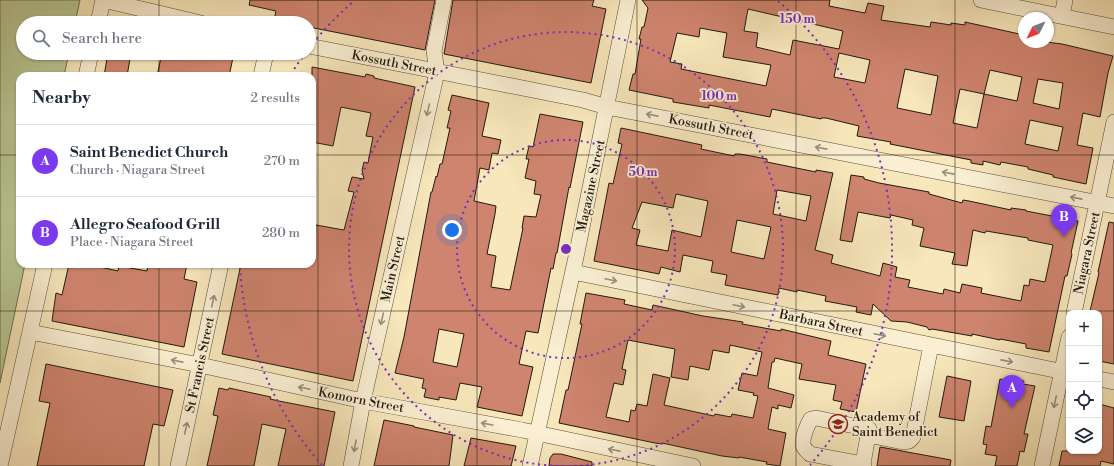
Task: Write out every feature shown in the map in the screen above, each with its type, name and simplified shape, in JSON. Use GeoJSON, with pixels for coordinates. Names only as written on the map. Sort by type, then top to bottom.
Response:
{"type":"FeatureCollection","features":[{"type":"Feature","properties":{"kind":"street"},"geometry":{"type":"LineString","coordinates":[[100,16],[103,0],[171,16]]}},
{"type":"Feature","properties":{"kind":"street"},"geometry":{"type":"LineString","coordinates":[[437,72],[434,51],[444,0]]}},
{"type":"Feature","properties":{"kind":"street","name":"Magazine Street"},"geometry":{"type":"LineString","coordinates":[[530,466],[608,107],[628,0]]}},
{"type":"Feature","properties":{"kind":"street"},"geometry":{"type":"LineString","coordinates":[[981,0],[1114,27]]}},
{"type":"Feature","properties":{"kind":"street"},"geometry":{"type":"LineString","coordinates":[[1062,16],[1065,0]]}},
{"type":"Feature","properties":{"kind":"street","name":"Kossuth Street"},"geometry":{"type":"LineString","coordinates":[[316,47],[583,100],[608,107],[1114,206]]}},
{"type":"Feature","properties":{"kind":"street"},"geometry":{"type":"LineString","coordinates":[[87,72],[89,60]]}},
{"type":"Feature","properties":{"kind":"street"},"geometry":{"type":"LineString","coordinates":[[262,72],[264,60]]}},
{"type":"Feature","properties":{"kind":"street","name":"Main Street"},"geometry":{"type":"LineString","coordinates":[[351,466],[363,401],[437,72]]}},
{"type":"Feature","properties":{"kind":"street","name":"Niagara Street"},"geometry":{"type":"LineString","coordinates":[[1075,310],[1114,122]]}},
{"type":"Feature","properties":{"kind":"street"},"geometry":{"type":"LineString","coordinates":[[0,466],[44,268]]}},
{"type":"Feature","properties":{"kind":"street","name":"St Francis Street"},"geometry":{"type":"LineString","coordinates":[[178,466],[220,268]]}},
{"type":"Feature","properties":{"kind":"street","name":"Barbara Street"},"geometry":{"type":"LineString","coordinates":[[573,272],[1065,372]]}},
{"type":"Feature","properties":{"kind":"street","name":"Komorn Street"},"geometry":{"type":"LineString","coordinates":[[30,332],[200,365],[363,401],[522,430],[693,466]]}},
{"type":"Feature","properties":{"kind":"street"},"geometry":{"type":"LineString","coordinates":[[868,435],[903,442],[908,441],[913,437],[931,345]]}},
{"type":"Feature","properties":{"kind":"street"},"geometry":{"type":"LineString","coordinates":[[1042,466],[1065,372],[1068,346]]}},
{"type":"Feature","properties":{"kind":"street"},"geometry":{"type":"LineString","coordinates":[[1102,380],[1114,382]]}},
{"type":"Feature","properties":{"kind":"street"},"geometry":{"type":"LineString","coordinates":[[816,418],[869,429],[868,435],[864,465],[810,454],[805,450],[803,444],[808,423],[811,419],[816,418]]}},
{"type":"Feature","properties":{"kind":"green space"},"geometry":{"type":"Polygon","coordinates":[[[0,0],[80,0],[77,16],[16,16],[16,60],[67,60],[65,72],[16,72],[16,268],[24,268],[0,383],[0,0]]]}},
{"type":"Feature","properties":{"kind":"building"},"geometry":{"type":"Polygon","coordinates":[[[250,0],[435,0],[425,50],[316,28],[316,16],[275,16],[276,11],[249,5],[250,0]]]}},
{"type":"Feature","properties":{"kind":"building"},"geometry":{"type":"Polygon","coordinates":[[[453,0],[594,0],[592,6],[606,9],[591,83],[444,54],[453,0]]]}},
{"type":"Feature","properties":{"kind":"building"},"geometry":{"type":"Polygon","coordinates":[[[642,0],[830,0],[829,6],[865,13],[868,3],[884,6],[881,20],[930,27],[931,22],[951,25],[951,23],[965,25],[965,22],[1018,34],[1018,48],[1054,48],[1054,43],[1113,56],[1108,73],[1100,117],[1083,113],[1077,145],[1093,148],[1086,184],[1053,177],[1053,175],[1028,169],[1028,167],[1001,162],[1000,165],[983,161],[983,165],[971,163],[971,160],[857,136],[859,126],[826,118],[821,119],[772,109],[770,117],[709,105],[709,108],[673,102],[673,99],[629,90],[633,74],[635,74],[641,39],[639,39],[642,27],[644,27],[648,8],[642,0]],[[748,9],[744,31],[758,33],[756,47],[790,55],[793,40],[839,49],[843,31],[748,9]],[[700,28],[699,37],[677,33],[670,62],[682,64],[681,69],[766,86],[771,65],[723,57],[727,33],[700,28]],[[839,53],[834,77],[865,83],[870,60],[839,53]],[[905,69],[897,108],[931,115],[938,76],[905,69]],[[990,70],[984,94],[1017,101],[1022,77],[990,70]],[[1038,79],[1033,103],[1059,109],[1063,83],[1038,79]],[[960,89],[953,123],[977,128],[984,94],[960,89]],[[1030,120],[1025,144],[1058,151],[1063,127],[1030,120]]]}},
{"type":"Feature","properties":{"kind":"building"},"geometry":{"type":"Polygon","coordinates":[[[107,60],[130,60],[128,72],[105,72],[107,60]]]}},
{"type":"Feature","properties":{"kind":"building"},"geometry":{"type":"Polygon","coordinates":[[[160,60],[232,60],[230,72],[158,72],[160,60]]]}},
{"type":"Feature","properties":{"kind":"building"},"geometry":{"type":"Polygon","coordinates":[[[312,67],[365,77],[366,74],[374,76],[374,78],[415,87],[353,381],[222,354],[240,268],[316,268],[316,225],[344,230],[354,192],[348,191],[352,177],[364,179],[362,170],[364,162],[368,163],[373,137],[366,136],[371,113],[341,107],[333,146],[316,143],[316,72],[312,72],[312,67]]]}},
{"type":"Feature","properties":{"kind":"building"},"geometry":{"type":"Polygon","coordinates":[[[452,95],[489,103],[482,136],[501,140],[498,154],[492,153],[489,170],[480,168],[474,201],[496,206],[487,254],[496,256],[491,287],[510,290],[523,228],[524,216],[536,217],[541,195],[534,194],[536,181],[525,178],[529,159],[526,159],[529,146],[533,147],[540,114],[583,122],[557,253],[553,269],[551,268],[538,333],[526,331],[519,364],[533,367],[522,416],[477,407],[482,387],[460,383],[456,400],[439,397],[439,400],[424,397],[426,389],[422,388],[424,379],[395,373],[404,337],[431,192],[440,164],[442,164],[450,128],[447,128],[451,111],[448,110],[452,95]],[[439,329],[433,362],[457,367],[464,334],[439,329]]]}},
{"type":"Feature","properties":{"kind":"building"},"geometry":{"type":"Polygon","coordinates":[[[621,128],[702,145],[701,149],[734,156],[735,154],[740,154],[767,159],[767,162],[816,172],[816,170],[833,173],[815,250],[833,255],[831,263],[880,276],[883,263],[897,267],[895,277],[910,280],[908,287],[943,294],[944,289],[960,293],[962,284],[982,288],[981,293],[1021,301],[1024,285],[1029,286],[1030,279],[1045,282],[1053,245],[1028,240],[1028,238],[986,231],[985,233],[973,230],[967,266],[952,264],[955,253],[920,246],[924,228],[912,225],[913,220],[891,215],[890,218],[858,212],[852,242],[840,240],[851,175],[864,177],[864,179],[879,183],[929,192],[929,194],[962,203],[963,200],[1011,210],[1011,208],[1026,210],[1078,221],[1072,254],[1067,276],[1065,276],[1049,352],[1026,348],[1026,344],[972,334],[972,336],[932,329],[929,330],[927,327],[907,322],[891,321],[873,304],[871,315],[856,312],[857,307],[825,301],[826,296],[797,290],[797,292],[779,288],[778,295],[725,285],[727,275],[711,272],[713,261],[683,255],[680,272],[661,267],[659,274],[594,261],[609,183],[613,184],[622,144],[618,143],[621,128]],[[777,190],[773,214],[806,221],[811,196],[777,190]],[[676,194],[673,208],[642,202],[632,228],[640,230],[636,245],[668,251],[672,230],[701,237],[708,201],[676,194]],[[737,220],[731,252],[764,259],[771,227],[737,220]]]}},
{"type":"Feature","properties":{"kind":"building"},"geometry":{"type":"Polygon","coordinates":[[[1109,222],[1114,223],[1114,364],[1102,362],[1102,310],[1090,310],[1109,222]]]}},
{"type":"Feature","properties":{"kind":"building"},"geometry":{"type":"Polygon","coordinates":[[[68,268],[104,268],[118,271],[119,268],[130,268],[147,271],[147,268],[186,268],[184,279],[197,282],[184,347],[52,321],[56,293],[62,295],[68,268]]]}},
{"type":"Feature","properties":{"kind":"building"},"geometry":{"type":"Polygon","coordinates":[[[586,293],[625,300],[624,304],[652,310],[653,305],[703,316],[743,322],[742,324],[781,331],[781,329],[831,341],[828,355],[866,364],[856,412],[840,409],[842,402],[833,400],[836,385],[799,379],[802,364],[775,358],[774,362],[772,362],[768,388],[794,395],[791,408],[778,405],[778,409],[772,407],[768,429],[786,433],[780,466],[766,464],[767,462],[739,457],[722,456],[559,423],[566,390],[568,390],[582,324],[580,324],[586,293]],[[628,340],[622,369],[626,370],[623,385],[614,383],[606,417],[629,422],[631,410],[635,411],[637,404],[647,406],[653,374],[670,378],[664,405],[714,416],[715,414],[731,417],[732,414],[753,418],[758,396],[753,395],[754,393],[738,390],[742,373],[757,376],[762,352],[730,345],[729,353],[713,350],[709,370],[690,366],[688,380],[671,377],[675,349],[628,340]]]}},
{"type":"Feature","properties":{"kind":"building"},"geometry":{"type":"Polygon","coordinates":[[[46,364],[173,390],[164,426],[153,424],[144,466],[37,466],[50,403],[39,401],[46,364]]]}},
{"type":"Feature","properties":{"kind":"building"},"geometry":{"type":"Polygon","coordinates":[[[947,376],[971,381],[964,421],[939,417],[947,376]]]}},
{"type":"Feature","properties":{"kind":"building"},"geometry":{"type":"Polygon","coordinates":[[[1000,379],[1012,382],[1012,379],[1024,381],[1023,384],[1035,386],[1024,434],[1028,434],[1024,452],[1020,451],[1017,466],[995,466],[997,456],[985,454],[987,445],[983,444],[986,426],[991,427],[1000,379]]]}},
{"type":"Feature","properties":{"kind":"building"},"geometry":{"type":"Polygon","coordinates":[[[219,388],[228,390],[229,388],[271,397],[270,399],[335,412],[324,466],[278,466],[286,429],[262,424],[254,466],[207,466],[218,416],[213,415],[219,388]]]}},
{"type":"Feature","properties":{"kind":"building"},"geometry":{"type":"Polygon","coordinates":[[[1102,405],[1114,408],[1114,464],[1101,461],[1100,466],[1059,466],[1062,451],[1066,451],[1066,454],[1102,454],[1102,405]]]}},
{"type":"Feature","properties":{"kind":"building"},"geometry":{"type":"Polygon","coordinates":[[[384,420],[453,435],[449,466],[374,466],[384,420]]]}},
{"type":"Feature","properties":{"kind":"building"},"geometry":{"type":"Polygon","coordinates":[[[471,438],[516,446],[511,466],[464,466],[471,438]]]}},
{"type":"Feature","properties":{"kind":"building"},"geometry":{"type":"Polygon","coordinates":[[[880,447],[951,460],[950,466],[877,466],[880,447]]]}},
{"type":"Feature","properties":{"kind":"building"},"geometry":{"type":"Polygon","coordinates":[[[553,454],[561,454],[592,462],[592,466],[549,466],[550,458],[553,454]]]}},
{"type":"Feature","properties":{"kind":"place","name":"Allegro Seafood Grill"},"geometry":{"type":"Point","coordinates":[1064,237]}},
{"type":"Feature","properties":{"kind":"place","name":"Saint Benedict Church"},"geometry":{"type":"Point","coordinates":[1012,408]}},
{"type":"Feature","properties":{"kind":"place","name":"Academy of Saint Benedict"},"geometry":{"type":"Point","coordinates":[838,424]}}]}
